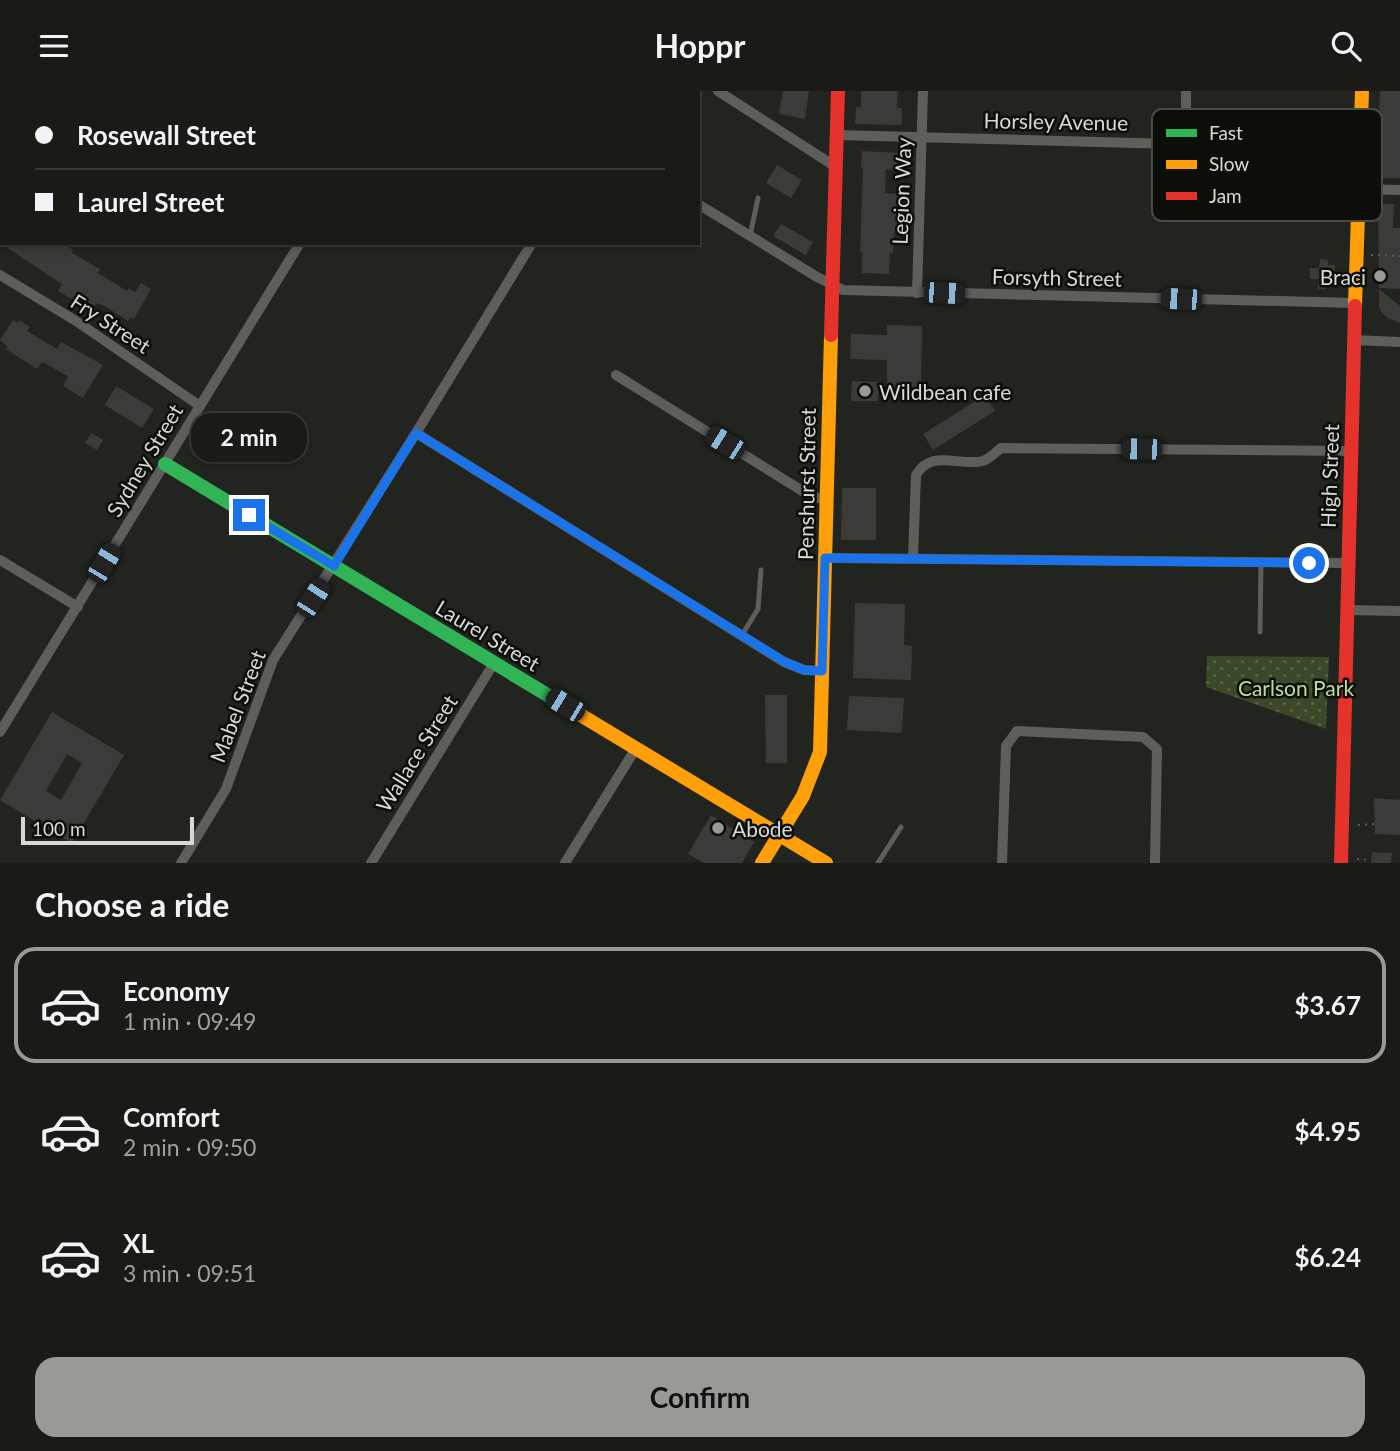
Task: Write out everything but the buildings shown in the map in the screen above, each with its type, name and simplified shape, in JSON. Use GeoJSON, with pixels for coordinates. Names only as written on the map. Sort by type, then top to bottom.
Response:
{"type":"FeatureCollection","features":[{"type":"Feature","properties":{"kind":"street"},"geometry":{"type":"LineString","coordinates":[[718,91],[836,167]]}},
{"type":"Feature","properties":{"kind":"street","name":"Penshurst Street"},"geometry":{"type":"LineString","coordinates":[[762,863],[799,804],[816,770],[821,733],[838,91]]}},
{"type":"Feature","properties":{"kind":"street","name":"Legion Way"},"geometry":{"type":"LineString","coordinates":[[918,293],[923,91]]}},
{"type":"Feature","properties":{"kind":"street"},"geometry":{"type":"LineString","coordinates":[[1186,91],[1186,109]]}},
{"type":"Feature","properties":{"kind":"street","name":"High Street"},"geometry":{"type":"LineString","coordinates":[[1361,109],[1362,91]]}},
{"type":"Feature","properties":{"kind":"street","name":"Horsley Avenue"},"geometry":{"type":"LineString","coordinates":[[836,135],[1152,143]]}},
{"type":"Feature","properties":{"kind":"street"},"geometry":{"type":"LineString","coordinates":[[1382,190],[1400,190]]}},
{"type":"Feature","properties":{"kind":"street","name":"Forsyth Street"},"geometry":{"type":"LineString","coordinates":[[700,205],[843,290],[1355,303]]}},
{"type":"Feature","properties":{"kind":"street","name":"High Street"},"geometry":{"type":"LineString","coordinates":[[1341,863],[1358,221]]}},
{"type":"Feature","properties":{"kind":"street","name":"Sydney Street"},"geometry":{"type":"LineString","coordinates":[[0,732],[299,245]]}},
{"type":"Feature","properties":{"kind":"street","name":"Mabel Street"},"geometry":{"type":"LineString","coordinates":[[181,863],[226,789],[273,660],[334,566],[531,245]]}},
{"type":"Feature","properties":{"kind":"street","name":"Fry Street"},"geometry":{"type":"LineString","coordinates":[[0,275],[76,321],[200,406]]}},
{"type":"Feature","properties":{"kind":"street"},"geometry":{"type":"LineString","coordinates":[[1354,340],[1400,342]]}},
{"type":"Feature","properties":{"kind":"street"},"geometry":{"type":"LineString","coordinates":[[616,375],[812,497],[826,499]]}},
{"type":"Feature","properties":{"kind":"street"},"geometry":{"type":"LineString","coordinates":[[416,433],[785,662],[804,670],[822,671]]}},
{"type":"Feature","properties":{"kind":"street"},"geometry":{"type":"LineString","coordinates":[[913,558],[916,475],[922,466],[932,460],[984,461],[1001,448],[1351,451]]}},
{"type":"Feature","properties":{"kind":"street","name":"Laurel Street"},"geometry":{"type":"LineString","coordinates":[[164,464],[826,863]]}},
{"type":"Feature","properties":{"kind":"street"},"geometry":{"type":"LineString","coordinates":[[825,558],[1348,563]]}},
{"type":"Feature","properties":{"kind":"street"},"geometry":{"type":"LineString","coordinates":[[0,560],[78,607]]}},
{"type":"Feature","properties":{"kind":"street"},"geometry":{"type":"LineString","coordinates":[[1346,610],[1400,611]]}},
{"type":"Feature","properties":{"kind":"street","name":"Wallace Street"},"geometry":{"type":"LineString","coordinates":[[370,863],[495,663]]}},
{"type":"Feature","properties":{"kind":"street"},"geometry":{"type":"LineString","coordinates":[[1002,863],[1006,746],[1017,731],[1143,737],[1157,750],[1154,863]]}},
{"type":"Feature","properties":{"kind":"street"},"geometry":{"type":"LineString","coordinates":[[565,863],[636,748]]}},
{"type":"Feature","properties":{"kind":"lane"},"geometry":{"type":"LineString","coordinates":[[750,236],[758,198]]}},
{"type":"Feature","properties":{"kind":"lane"},"geometry":{"type":"LineString","coordinates":[[1260,632],[1261,563]]}},
{"type":"Feature","properties":{"kind":"lane"},"geometry":{"type":"LineString","coordinates":[[742,635],[758,609],[761,570]]}},
{"type":"Feature","properties":{"kind":"lane"},"geometry":{"type":"LineString","coordinates":[[878,863],[901,827]]}},
{"type":"Feature","properties":{"kind":"path"},"geometry":{"type":"LineString","coordinates":[[1371,255],[1400,256]]}},
{"type":"Feature","properties":{"kind":"path"},"geometry":{"type":"LineString","coordinates":[[1358,825],[1374,824]]}},
{"type":"Feature","properties":{"kind":"path"},"geometry":{"type":"LineString","coordinates":[[1357,859],[1371,860]]}},
{"type":"Feature","properties":{"kind":"green space","name":"Carlson Park"},"geometry":{"type":"Polygon","coordinates":[[[1207,656],[1329,657],[1326,729],[1206,687],[1207,656]]]}},
{"type":"Feature","properties":{"kind":"traffic: fast"},"geometry":{"type":"LineString","coordinates":[[165,464],[554,699]]}},
{"type":"Feature","properties":{"kind":"traffic: slow"},"geometry":{"type":"LineString","coordinates":[[1361,109],[1362,91]]}},
{"type":"Feature","properties":{"kind":"traffic: slow"},"geometry":{"type":"LineString","coordinates":[[1355,306],[1358,221]]}},
{"type":"Feature","properties":{"kind":"traffic: slow"},"geometry":{"type":"LineString","coordinates":[[762,863],[803,796],[820,752],[831,335]]}},
{"type":"Feature","properties":{"kind":"traffic: slow"},"geometry":{"type":"LineString","coordinates":[[554,699],[826,863]]}},
{"type":"Feature","properties":{"kind":"traffic: jam"},"geometry":{"type":"LineString","coordinates":[[831,335],[838,91]]}},
{"type":"Feature","properties":{"kind":"traffic: jam"},"geometry":{"type":"LineString","coordinates":[[1341,863],[1355,306]]}},
{"type":"Feature","properties":{"kind":"place","name":"Braci"},"geometry":{"type":"Point","coordinates":[1380,276]}},
{"type":"Feature","properties":{"kind":"place","name":"Wildbean cafe"},"geometry":{"type":"Point","coordinates":[865,391]}},
{"type":"Feature","properties":{"kind":"place","name":"Abode"},"geometry":{"type":"Point","coordinates":[718,828]}},
{"type":"Feature","properties":{"kind":"route"},"geometry":{"type":"LineString","coordinates":[[249,515],[334,566],[416,433],[785,662],[804,670],[822,671],[825,558],[1309,563]]}}]}
